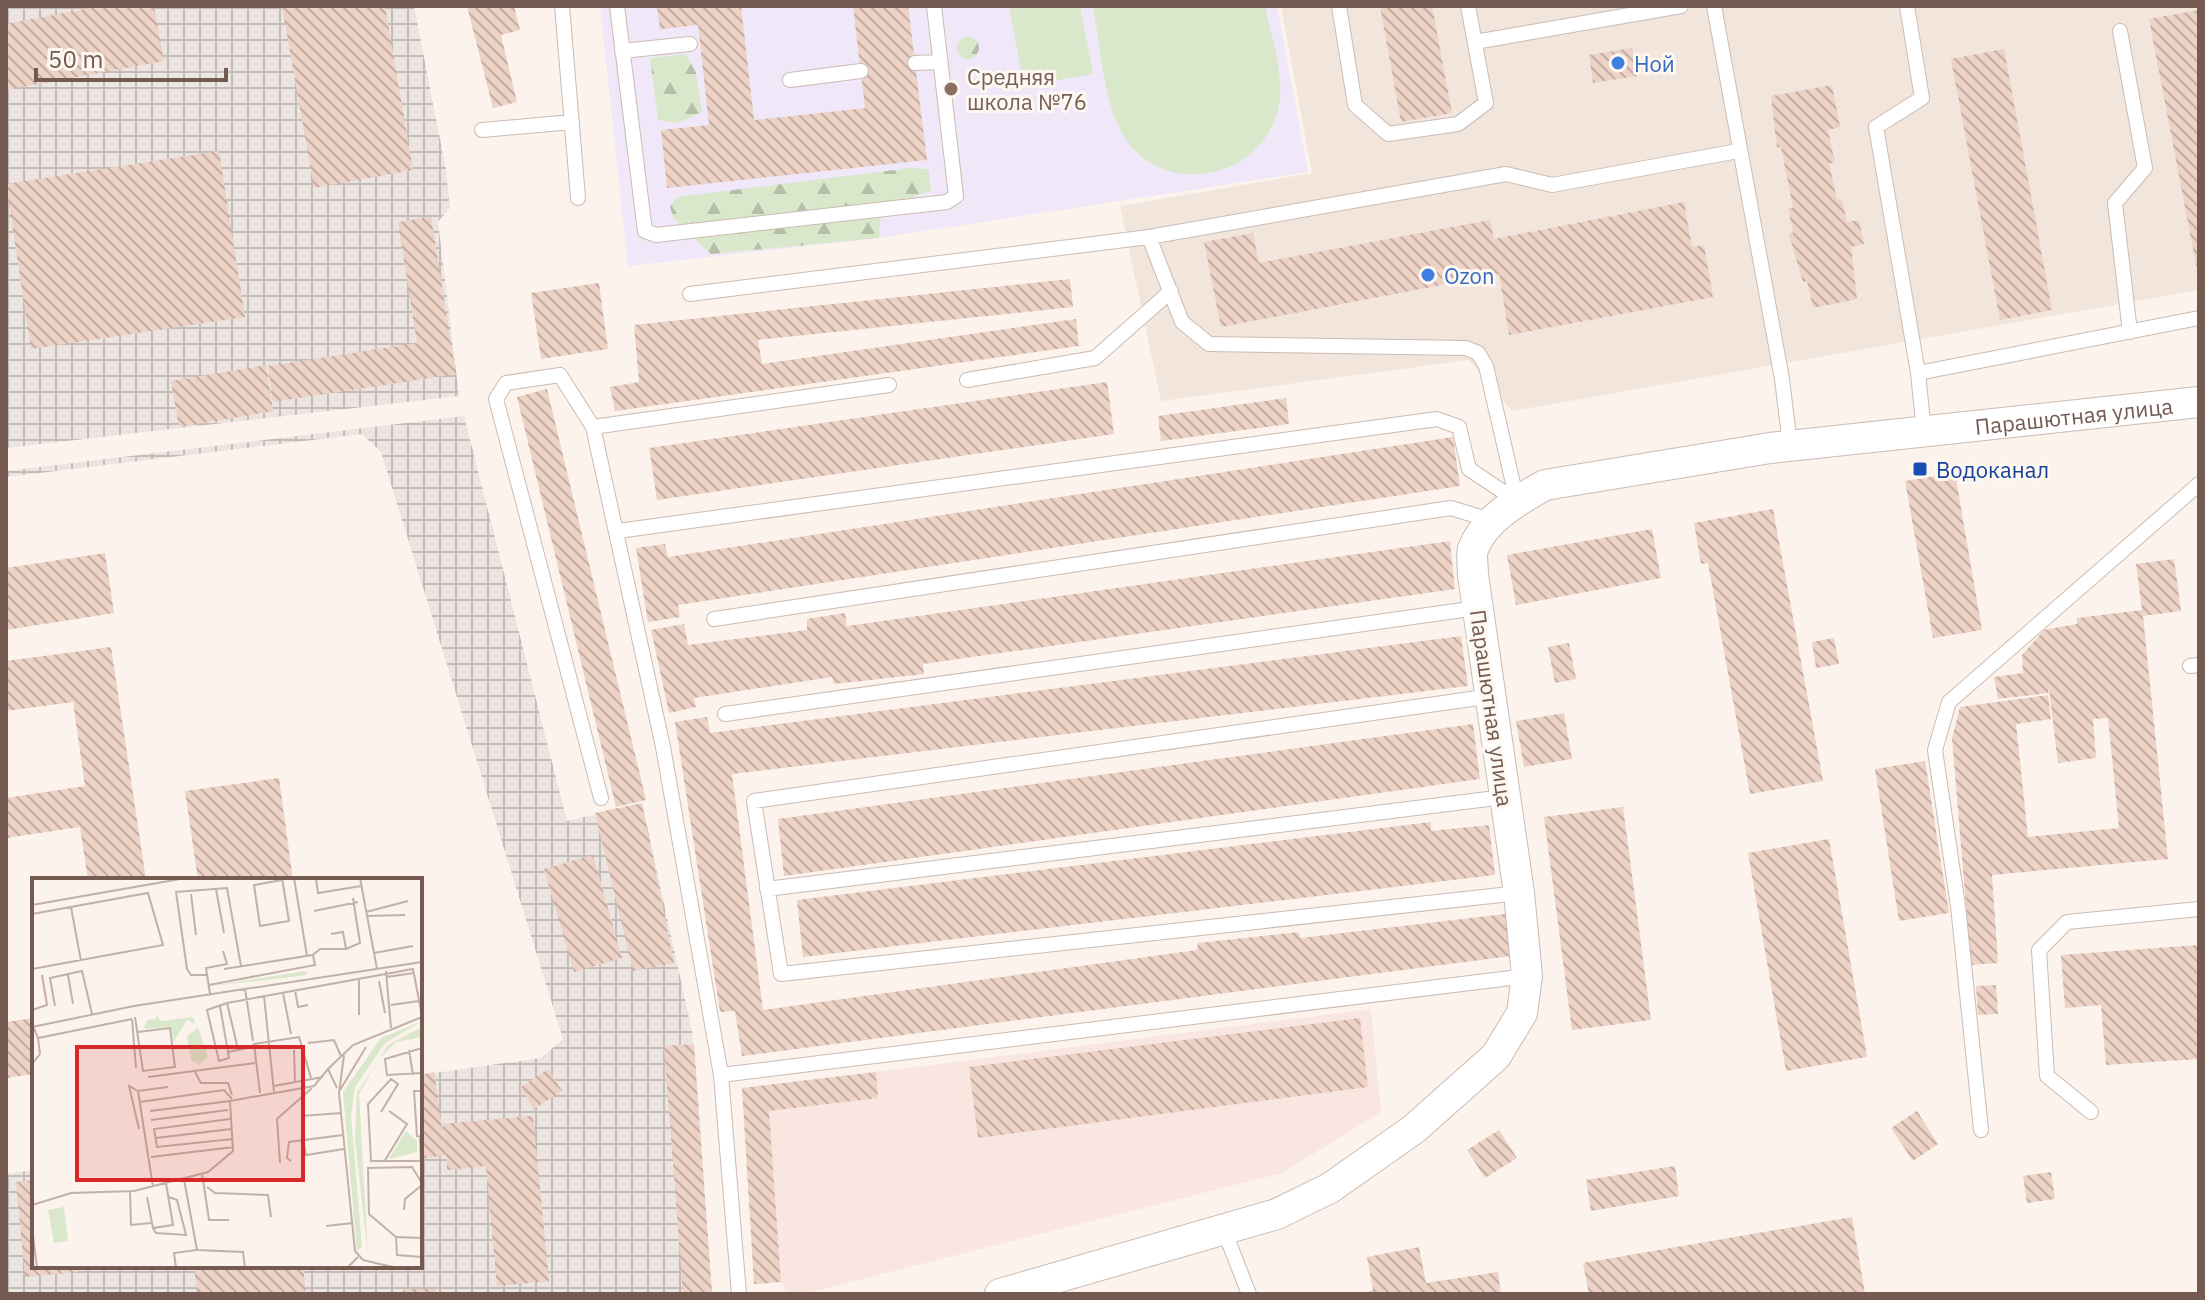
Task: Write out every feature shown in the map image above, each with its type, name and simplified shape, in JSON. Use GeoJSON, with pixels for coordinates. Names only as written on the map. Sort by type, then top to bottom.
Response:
{"type":"FeatureCollection","features":[{"type":"Feature","properties":{"kind":"street","name":"Парашютная улица"},"geometry":{"type":"LineString","coordinates":[[1000,1294],[1046,1288],[1277,1214],[1330,1188],[1414,1129],[1496,1056],[1522,1013],[1527,976],[1519,893],[1477,608],[1473,549],[1493,521],[1517,501],[1545,485],[1790,445],[2199,402]]}},
{"type":"Feature","properties":{"kind":"lane"},"geometry":{"type":"LineString","coordinates":[[562,6],[578,198]]}},
{"type":"Feature","properties":{"kind":"lane"},"geometry":{"type":"LineString","coordinates":[[617,6],[645,231],[656,235],[947,202],[956,196],[934,6]]}},
{"type":"Feature","properties":{"kind":"lane"},"geometry":{"type":"LineString","coordinates":[[1339,6],[1355,105],[1388,134],[1458,124],[1486,103],[1468,6]]}},
{"type":"Feature","properties":{"kind":"lane"},"geometry":{"type":"LineString","coordinates":[[1475,42],[1681,6]]}},
{"type":"Feature","properties":{"kind":"lane"},"geometry":{"type":"LineString","coordinates":[[1714,6],[1782,379],[1790,445]]}},
{"type":"Feature","properties":{"kind":"lane"},"geometry":{"type":"LineString","coordinates":[[1907,6],[1922,98],[1876,127],[1918,373],[1924,433]]}},
{"type":"Feature","properties":{"kind":"lane"},"geometry":{"type":"LineString","coordinates":[[2120,31],[2145,168],[2115,203],[2130,332]]}},
{"type":"Feature","properties":{"kind":"lane"},"geometry":{"type":"LineString","coordinates":[[622,51],[690,44]]}},
{"type":"Feature","properties":{"kind":"lane"},"geometry":{"type":"LineString","coordinates":[[915,63],[940,62]]}},
{"type":"Feature","properties":{"kind":"lane"},"geometry":{"type":"LineString","coordinates":[[790,80],[861,71]]}},
{"type":"Feature","properties":{"kind":"lane"},"geometry":{"type":"LineString","coordinates":[[482,130],[572,122]]}},
{"type":"Feature","properties":{"kind":"lane"},"geometry":{"type":"LineString","coordinates":[[690,294],[1149,237],[1506,174],[1552,185],[1738,151]]}},
{"type":"Feature","properties":{"kind":"lane"},"geometry":{"type":"LineString","coordinates":[[1149,237],[1182,322],[1209,344],[1466,348],[1478,353],[1486,366],[1517,501]]}},
{"type":"Feature","properties":{"kind":"lane"},"geometry":{"type":"LineString","coordinates":[[967,380],[1095,358],[1171,291]]}},
{"type":"Feature","properties":{"kind":"lane"},"geometry":{"type":"LineString","coordinates":[[1918,373],[2199,318]]}},
{"type":"Feature","properties":{"kind":"lane"},"geometry":{"type":"LineString","coordinates":[[601,798],[496,399],[506,383],[560,375],[593,427],[663,747],[721,1075],[739,1294]]}},
{"type":"Feature","properties":{"kind":"lane"},"geometry":{"type":"LineString","coordinates":[[593,427],[889,385]]}},
{"type":"Feature","properties":{"kind":"lane"},"geometry":{"type":"LineString","coordinates":[[618,531],[1437,419],[1459,427],[1469,469],[1517,501]]}},
{"type":"Feature","properties":{"kind":"lane"},"geometry":{"type":"LineString","coordinates":[[1981,1130],[1958,906],[1935,750],[1949,702],[2199,484]]}},
{"type":"Feature","properties":{"kind":"lane"},"geometry":{"type":"LineString","coordinates":[[714,619],[1451,508],[1493,521]]}},
{"type":"Feature","properties":{"kind":"lane"},"geometry":{"type":"LineString","coordinates":[[725,714],[1477,608]]}},
{"type":"Feature","properties":{"kind":"lane"},"geometry":{"type":"LineString","coordinates":[[1492,696],[754,801],[781,974],[1519,893]]}},
{"type":"Feature","properties":{"kind":"lane"},"geometry":{"type":"LineString","coordinates":[[767,889],[1504,797]]}},
{"type":"Feature","properties":{"kind":"lane"},"geometry":{"type":"LineString","coordinates":[[2091,1112],[2047,1076],[2039,950],[2067,922],[2199,909]]}},
{"type":"Feature","properties":{"kind":"lane"},"geometry":{"type":"LineString","coordinates":[[721,1075],[1527,976]]}},
{"type":"Feature","properties":{"kind":"lane"},"geometry":{"type":"LineString","coordinates":[[1224,1230],[1249,1294]]}},
{"type":"Feature","properties":{"kind":"shaded area"},"geometry":{"type":"Polygon","coordinates":[[[6,6],[414,6],[446,170],[450,208],[438,222],[459,396],[6,448],[6,6]]]}},
{"type":"Feature","properties":{"kind":"shaded area","name":"Средняя школа №76"},"geometry":{"type":"Polygon","coordinates":[[[600,6],[1277,6],[1308,172],[879,238],[628,266],[600,6]]]}},
{"type":"Feature","properties":{"kind":"shaded area"},"geometry":{"type":"Polygon","coordinates":[[[1281,6],[2199,6],[2199,290],[1512,411],[1469,360],[1161,401],[1120,206],[1312,173],[1281,6]]]}},
{"type":"Feature","properties":{"kind":"shaded area"},"geometry":{"type":"Polygon","coordinates":[[[464,416],[567,821],[642,803],[692,1031],[712,1294],[6,1294],[6,1174],[32,1170],[32,1268],[422,1268],[422,1075],[541,1058],[563,1039],[381,452],[362,434],[6,477],[6,471],[464,416]]]}},
{"type":"Feature","properties":{"kind":"shaded area"},"geometry":{"type":"Polygon","coordinates":[[[1371,1009],[1381,1112],[1282,1173],[803,1294],[787,1294],[781,1282],[769,1111],[878,1098],[876,1072],[1371,1009]]]}},
{"type":"Feature","properties":{"kind":"green space"},"geometry":{"type":"Polygon","coordinates":[[[1009,6],[1080,6],[1093,74],[1024,86],[1009,6]]]}},
{"type":"Feature","properties":{"kind":"green space"},"geometry":{"type":"Polygon","coordinates":[[[1093,6],[1265,6],[1277,60],[1280,101],[1266,136],[1251,154],[1231,166],[1210,173],[1187,174],[1164,170],[1144,159],[1127,141],[1113,112],[1093,6]]]}},
{"type":"Feature","properties":{"kind":"green space"},"geometry":{"type":"Polygon","coordinates":[[[968,37],[976,40],[979,48],[976,56],[968,59],[960,56],[957,48],[960,40],[968,37]]]}},
{"type":"Feature","properties":{"kind":"green space"},"geometry":{"type":"Polygon","coordinates":[[[686,54],[696,73],[702,112],[679,123],[658,120],[650,58],[686,54]]]}},
{"type":"Feature","properties":{"kind":"green space"},"geometry":{"type":"Polygon","coordinates":[[[911,168],[928,169],[931,191],[899,202],[881,217],[879,238],[711,254],[674,219],[670,207],[677,197],[911,168]]]}},
{"type":"Feature","properties":{"kind":"building"},"geometry":{"type":"Polygon","coordinates":[[[101,6],[154,6],[164,61],[6,90],[6,24],[101,6]]]}},
{"type":"Feature","properties":{"kind":"building"},"geometry":{"type":"Polygon","coordinates":[[[282,6],[385,6],[413,170],[314,188],[282,6]]]}},
{"type":"Feature","properties":{"kind":"building"},"geometry":{"type":"Polygon","coordinates":[[[467,6],[514,6],[520,30],[501,35],[517,102],[493,108],[467,6]]]}},
{"type":"Feature","properties":{"kind":"building"},"geometry":{"type":"Polygon","coordinates":[[[657,6],[741,6],[754,120],[865,108],[853,6],[908,6],[927,160],[667,188],[661,130],[709,125],[698,25],[660,29],[657,6]]]}},
{"type":"Feature","properties":{"kind":"building"},"geometry":{"type":"Polygon","coordinates":[[[1380,6],[1432,6],[1452,113],[1401,122],[1380,6]]]}},
{"type":"Feature","properties":{"kind":"building"},"geometry":{"type":"Polygon","coordinates":[[[2199,10],[2199,275],[2198,275],[2149,19],[2199,10]]]}},
{"type":"Feature","properties":{"kind":"building"},"geometry":{"type":"Polygon","coordinates":[[[1632,48],[1637,76],[1593,83],[1589,55],[1632,48]]]}},
{"type":"Feature","properties":{"kind":"building"},"geometry":{"type":"Polygon","coordinates":[[[2004,49],[2052,310],[2000,320],[1951,59],[2004,49]]]}},
{"type":"Feature","properties":{"kind":"building"},"geometry":{"type":"Polygon","coordinates":[[[1832,85],[1840,127],[1828,130],[1835,163],[1829,163],[1837,200],[1842,199],[1847,222],[1859,220],[1864,244],[1851,247],[1857,299],[1813,308],[1807,281],[1803,282],[1789,234],[1793,233],[1788,208],[1793,208],[1781,147],[1777,148],[1771,96],[1832,85]]]}},
{"type":"Feature","properties":{"kind":"building"},"geometry":{"type":"Polygon","coordinates":[[[219,151],[245,317],[31,349],[6,184],[219,151]]]}},
{"type":"Feature","properties":{"kind":"building"},"geometry":{"type":"Polygon","coordinates":[[[1684,202],[1692,247],[1704,245],[1713,297],[1509,335],[1499,274],[1221,327],[1204,242],[1253,233],[1259,263],[1490,220],[1494,239],[1684,202]]]}},
{"type":"Feature","properties":{"kind":"building"},"geometry":{"type":"Polygon","coordinates":[[[431,217],[456,374],[273,402],[268,366],[417,343],[398,222],[431,217]]]}},
{"type":"Feature","properties":{"kind":"building"},"geometry":{"type":"Polygon","coordinates":[[[1070,279],[1073,307],[758,340],[762,364],[1076,319],[1079,346],[615,411],[610,387],[639,382],[634,325],[1070,279]]]}},
{"type":"Feature","properties":{"kind":"building"},"geometry":{"type":"Polygon","coordinates":[[[599,283],[608,349],[541,359],[531,293],[599,283]]]}},
{"type":"Feature","properties":{"kind":"building"},"geometry":{"type":"Polygon","coordinates":[[[266,365],[273,411],[179,427],[171,381],[266,365]]]}},
{"type":"Feature","properties":{"kind":"building"},"geometry":{"type":"Polygon","coordinates":[[[1107,382],[1114,434],[657,500],[649,448],[1107,382]]]}},
{"type":"Feature","properties":{"kind":"building"},"geometry":{"type":"Polygon","coordinates":[[[547,389],[646,800],[616,807],[517,397],[547,389]]]}},
{"type":"Feature","properties":{"kind":"building"},"geometry":{"type":"Polygon","coordinates":[[[1286,398],[1289,424],[1161,441],[1158,416],[1286,398]]]}},
{"type":"Feature","properties":{"kind":"building"},"geometry":{"type":"Polygon","coordinates":[[[1453,437],[1460,486],[678,605],[680,617],[648,622],[636,548],[665,544],[668,557],[1453,437]]]}},
{"type":"Feature","properties":{"kind":"building"},"geometry":{"type":"Polygon","coordinates":[[[1955,473],[1982,630],[1933,638],[1905,481],[1955,473]]]}},
{"type":"Feature","properties":{"kind":"building"},"geometry":{"type":"Polygon","coordinates":[[[1773,509],[1823,781],[1750,794],[1708,563],[1701,564],[1694,523],[1773,509]]]}},
{"type":"Feature","properties":{"kind":"building"},"geometry":{"type":"Polygon","coordinates":[[[1652,529],[1661,578],[1516,605],[1507,555],[1652,529]]]}},
{"type":"Feature","properties":{"kind":"building"},"geometry":{"type":"Polygon","coordinates":[[[1450,541],[1455,589],[923,664],[924,674],[834,684],[832,677],[694,698],[696,707],[669,713],[651,630],[684,624],[688,645],[807,630],[807,619],[845,613],[847,626],[1450,541]]]}},
{"type":"Feature","properties":{"kind":"building"},"geometry":{"type":"Polygon","coordinates":[[[105,553],[114,613],[6,630],[6,568],[105,553]]]}},
{"type":"Feature","properties":{"kind":"building"},"geometry":{"type":"Polygon","coordinates":[[[2174,559],[2181,611],[2143,616],[2168,859],[1992,875],[1998,963],[1971,965],[1952,738],[1960,707],[2048,695],[2051,719],[2016,724],[2028,837],[2119,828],[2108,718],[2093,719],[2096,758],[2058,763],[2049,689],[2048,693],[1998,699],[1994,677],[2023,673],[2022,655],[2044,630],[2077,624],[2077,618],[2142,610],[2136,564],[2174,559]]]}},
{"type":"Feature","properties":{"kind":"building"},"geometry":{"type":"Polygon","coordinates":[[[1461,636],[1468,686],[732,774],[763,1010],[1197,950],[1198,943],[1299,932],[1300,938],[1505,914],[1511,956],[742,1056],[735,1011],[720,1012],[675,722],[707,717],[710,733],[1461,636]]]}},
{"type":"Feature","properties":{"kind":"building"},"geometry":{"type":"Polygon","coordinates":[[[1834,638],[1839,664],[1816,668],[1812,642],[1834,638]]]}},
{"type":"Feature","properties":{"kind":"building"},"geometry":{"type":"Polygon","coordinates":[[[1569,643],[1576,679],[1555,683],[1548,647],[1569,643]]]}},
{"type":"Feature","properties":{"kind":"building"},"geometry":{"type":"Polygon","coordinates":[[[111,647],[146,878],[88,878],[80,827],[6,838],[6,798],[85,786],[73,702],[6,711],[6,661],[111,647]]]}},
{"type":"Feature","properties":{"kind":"building"},"geometry":{"type":"Polygon","coordinates":[[[1564,713],[1572,759],[1524,767],[1516,721],[1564,713]]]}},
{"type":"Feature","properties":{"kind":"building"},"geometry":{"type":"Polygon","coordinates":[[[1473,724],[1480,779],[784,876],[778,819],[1473,724]]]}},
{"type":"Feature","properties":{"kind":"building"},"geometry":{"type":"Polygon","coordinates":[[[1925,761],[1949,913],[1899,921],[1875,769],[1925,761]]]}},
{"type":"Feature","properties":{"kind":"building"},"geometry":{"type":"Polygon","coordinates":[[[279,778],[293,878],[198,878],[185,791],[279,778]]]}},
{"type":"Feature","properties":{"kind":"building"},"geometry":{"type":"Polygon","coordinates":[[[642,803],[674,963],[633,971],[595,813],[642,803]]]}},
{"type":"Feature","properties":{"kind":"building"},"geometry":{"type":"Polygon","coordinates":[[[1623,807],[1651,1020],[1572,1030],[1544,817],[1623,807]]]}},
{"type":"Feature","properties":{"kind":"building"},"geometry":{"type":"Polygon","coordinates":[[[1431,822],[1431,831],[1489,825],[1495,875],[803,957],[797,900],[1431,822]]]}},
{"type":"Feature","properties":{"kind":"building"},"geometry":{"type":"Polygon","coordinates":[[[1829,839],[1867,1057],[1786,1071],[1748,853],[1829,839]]]}},
{"type":"Feature","properties":{"kind":"building"},"geometry":{"type":"Polygon","coordinates":[[[593,855],[622,958],[574,972],[544,869],[593,855]]]}},
{"type":"Feature","properties":{"kind":"building"},"geometry":{"type":"Polygon","coordinates":[[[2199,945],[2199,1059],[2106,1065],[2101,1005],[2065,1008],[2061,955],[2199,945]]]}},
{"type":"Feature","properties":{"kind":"building"},"geometry":{"type":"Polygon","coordinates":[[[1996,985],[1998,1014],[1978,1015],[1976,986],[1996,985]]]}},
{"type":"Feature","properties":{"kind":"building"},"geometry":{"type":"Polygon","coordinates":[[[32,1018],[32,1074],[6,1078],[6,1022],[32,1018]]]}},
{"type":"Feature","properties":{"kind":"building"},"geometry":{"type":"Polygon","coordinates":[[[1360,1018],[1368,1087],[978,1138],[969,1067],[1360,1018]]]}},
{"type":"Feature","properties":{"kind":"building"},"geometry":{"type":"Polygon","coordinates":[[[694,1044],[712,1294],[683,1294],[664,1046],[694,1044]]]}},
{"type":"Feature","properties":{"kind":"building"},"geometry":{"type":"Polygon","coordinates":[[[548,1069],[562,1091],[534,1109],[520,1088],[548,1069]]]}},
{"type":"Feature","properties":{"kind":"building"},"geometry":{"type":"Polygon","coordinates":[[[434,1072],[444,1142],[443,1124],[533,1116],[549,1281],[497,1286],[486,1166],[447,1170],[446,1155],[422,1159],[422,1075],[434,1072]]]}},
{"type":"Feature","properties":{"kind":"building"},"geometry":{"type":"Polygon","coordinates":[[[876,1072],[878,1098],[769,1111],[781,1282],[754,1284],[742,1088],[876,1072]]]}},
{"type":"Feature","properties":{"kind":"building"},"geometry":{"type":"Polygon","coordinates":[[[1917,1111],[1938,1144],[1913,1161],[1891,1128],[1917,1111]]]}},
{"type":"Feature","properties":{"kind":"building"},"geometry":{"type":"Polygon","coordinates":[[[1499,1130],[1517,1158],[1485,1178],[1467,1150],[1499,1130]]]}},
{"type":"Feature","properties":{"kind":"building"},"geometry":{"type":"Polygon","coordinates":[[[1675,1166],[1679,1196],[1591,1211],[1586,1180],[1675,1166]]]}},
{"type":"Feature","properties":{"kind":"building"},"geometry":{"type":"Polygon","coordinates":[[[2051,1172],[2055,1199],[2027,1203],[2023,1176],[2051,1172]]]}},
{"type":"Feature","properties":{"kind":"building"},"geometry":{"type":"Polygon","coordinates":[[[32,1180],[32,1268],[77,1268],[78,1272],[25,1277],[16,1182],[32,1180]]]}},
{"type":"Feature","properties":{"kind":"building"},"geometry":{"type":"Polygon","coordinates":[[[1852,1217],[1865,1294],[1589,1294],[1583,1263],[1852,1217]]]}},
{"type":"Feature","properties":{"kind":"building"},"geometry":{"type":"Polygon","coordinates":[[[1419,1247],[1426,1283],[1498,1272],[1501,1294],[1360,1294],[1373,1290],[1367,1257],[1419,1247]]]}},
{"type":"Feature","properties":{"kind":"building"},"geometry":{"type":"Polygon","coordinates":[[[194,1268],[303,1268],[306,1294],[197,1294],[194,1268]]]}},
{"type":"Feature","properties":{"kind":"building"},"geometry":{"type":"Polygon","coordinates":[[[403,1289],[436,1289],[436,1294],[403,1294],[403,1289]]]}},
{"type":"Feature","properties":{"kind":"place","name":"Ной"},"geometry":{"type":"Point","coordinates":[1618,63]}},
{"type":"Feature","properties":{"kind":"place","name":"Средняя школа №76"},"geometry":{"type":"Point","coordinates":[951,89]}},
{"type":"Feature","properties":{"kind":"place","name":"Ozon"},"geometry":{"type":"Point","coordinates":[1428,275]}},
{"type":"Feature","properties":{"kind":"place","name":"Водоканал"},"geometry":{"type":"Point","coordinates":[1920,469]}}]}
